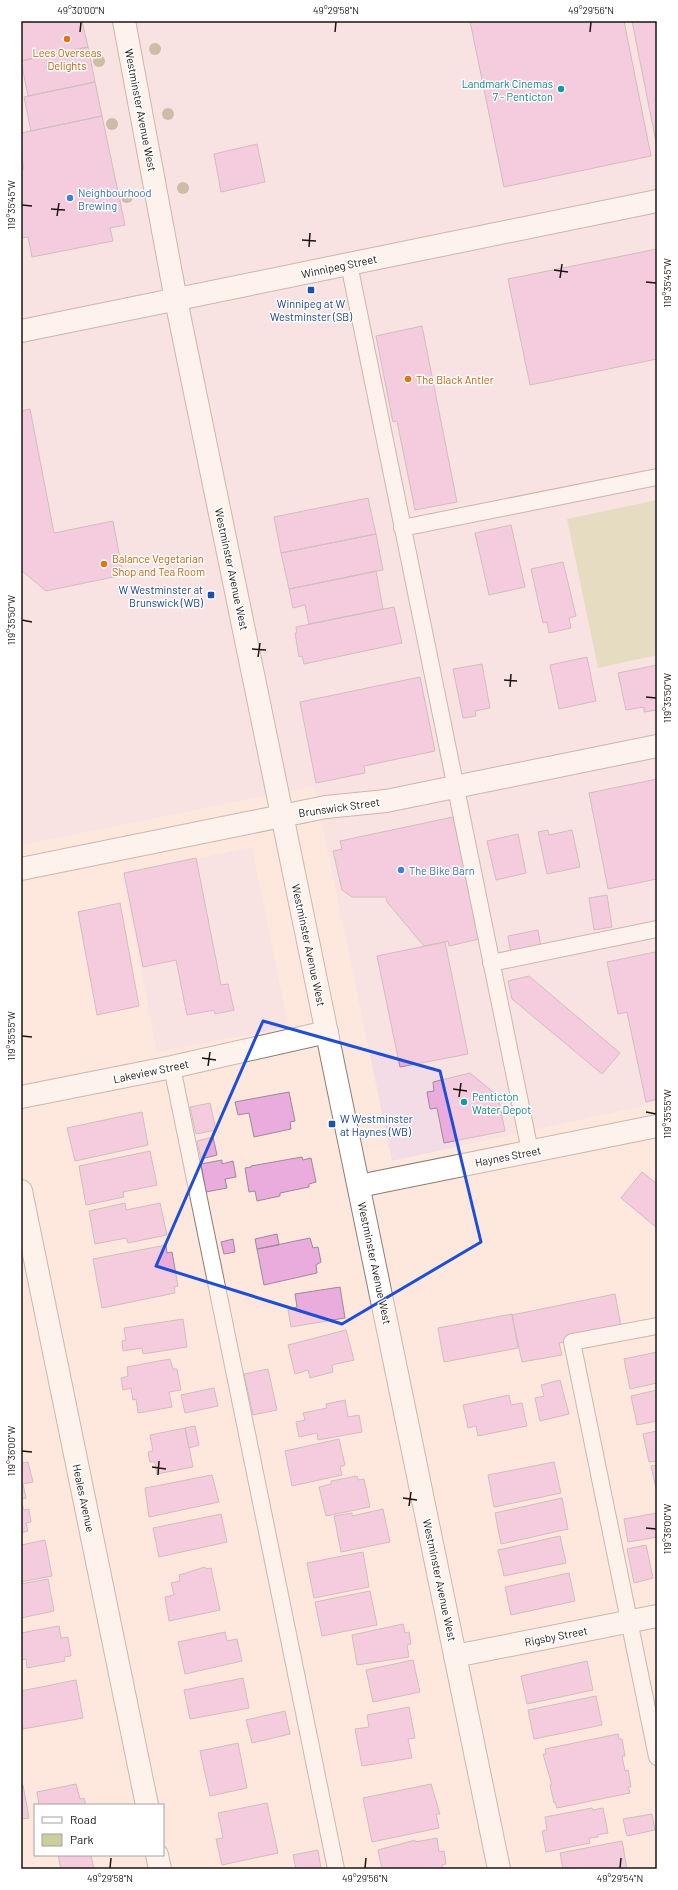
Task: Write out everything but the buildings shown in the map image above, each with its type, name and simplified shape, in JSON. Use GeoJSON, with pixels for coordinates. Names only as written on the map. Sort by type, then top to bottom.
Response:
{"type":"FeatureCollection","features":[{"type":"Feature","properties":{"kind":"street","name":"Westminster Avenue West"},"geometry":{"type":"LineString","coordinates":[[124,21],[176,300],[499,1869]]}},
{"type":"Feature","properties":{"kind":"street","name":"Winnipeg Street"},"geometry":{"type":"LineString","coordinates":[[21,331],[657,201]]}},
{"type":"Feature","properties":{"kind":"street","name":"Brunswick Street"},"geometry":{"type":"LineString","coordinates":[[21,869],[326,807],[386,801],[657,746]]}},
{"type":"Feature","properties":{"kind":"street","name":"Lakeview Street"},"geometry":{"type":"LineString","coordinates":[[21,1097],[172,1067],[327,1032]]}},
{"type":"Feature","properties":{"kind":"street","name":"Haynes Street"},"geometry":{"type":"LineString","coordinates":[[359,1186],[657,1126]]}},
{"type":"Feature","properties":{"kind":"street","name":"Heales Avenue"},"geometry":{"type":"LineString","coordinates":[[21,1191],[147,1804]]}},
{"type":"Feature","properties":{"kind":"street","name":"Rigsby Street"},"geometry":{"type":"LineString","coordinates":[[455,1656],[657,1616]]}},
{"type":"Feature","properties":{"kind":"street"},"geometry":{"type":"LineString","coordinates":[[157,1856],[160,1869]]}},
{"type":"Feature","properties":{"kind":"lane"},"geometry":{"type":"LineString","coordinates":[[349,264],[530,1151]]}},
{"type":"Feature","properties":{"kind":"lane"},"geometry":{"type":"LineString","coordinates":[[402,528],[657,477]]}},
{"type":"Feature","properties":{"kind":"lane"},"geometry":{"type":"LineString","coordinates":[[491,963],[657,929]]}},
{"type":"Feature","properties":{"kind":"lane"},"geometry":{"type":"LineString","coordinates":[[172,1067],[336,1869]]}},
{"type":"Feature","properties":{"kind":"lane"},"geometry":{"type":"LineString","coordinates":[[657,1326],[572,1342],[657,1757]]}},
{"type":"Feature","properties":{"kind":"highlighted area"},"geometry":{"type":"Polygon","coordinates":[[[263,1021],[440,1071],[481,1242],[342,1324],[156,1266],[263,1021]]]}},
{"type":"Feature","properties":{"kind":"shaded area"},"geometry":{"type":"Polygon","coordinates":[[[21,21],[657,21],[657,1103],[392,1161],[314,786],[21,845],[21,21]]]}},
{"type":"Feature","properties":{"kind":"shaded area"},"geometry":{"type":"Polygon","coordinates":[[[252,847],[287,1020],[278,1029],[157,1052],[122,874],[252,847]]]}},
{"type":"Feature","properties":{"kind":"green space"},"geometry":{"type":"Polygon","coordinates":[[[657,500],[657,655],[598,668],[567,519],[657,500]]]}},
{"type":"Feature","properties":{"kind":"place","name":"Lees Overseas Delights"},"geometry":{"type":"Point","coordinates":[67,39]}},
{"type":"Feature","properties":{"kind":"place","name":"Landmark Cinemas 7 - Penticton"},"geometry":{"type":"Point","coordinates":[561,89]}},
{"type":"Feature","properties":{"kind":"place","name":"Neighbourhood Brewing"},"geometry":{"type":"Point","coordinates":[70,198]}},
{"type":"Feature","properties":{"kind":"place","name":"Winnipeg at W Westminster (SB)"},"geometry":{"type":"Point","coordinates":[311,290]}},
{"type":"Feature","properties":{"kind":"place","name":"The Black Antler"},"geometry":{"type":"Point","coordinates":[408,379]}},
{"type":"Feature","properties":{"kind":"place","name":"Balance Vegetarian Shop and Tea Room"},"geometry":{"type":"Point","coordinates":[104,564]}},
{"type":"Feature","properties":{"kind":"place","name":"W Westminster at Brunswick (WB)"},"geometry":{"type":"Point","coordinates":[211,595]}},
{"type":"Feature","properties":{"kind":"place","name":"The Bike Barn"},"geometry":{"type":"Point","coordinates":[401,870]}},
{"type":"Feature","properties":{"kind":"place","name":"Penticton Water Depot"},"geometry":{"type":"Point","coordinates":[464,1102]}},
{"type":"Feature","properties":{"kind":"place","name":"W Westminster at Haynes (WB)"},"geometry":{"type":"Point","coordinates":[332,1124]}}]}
